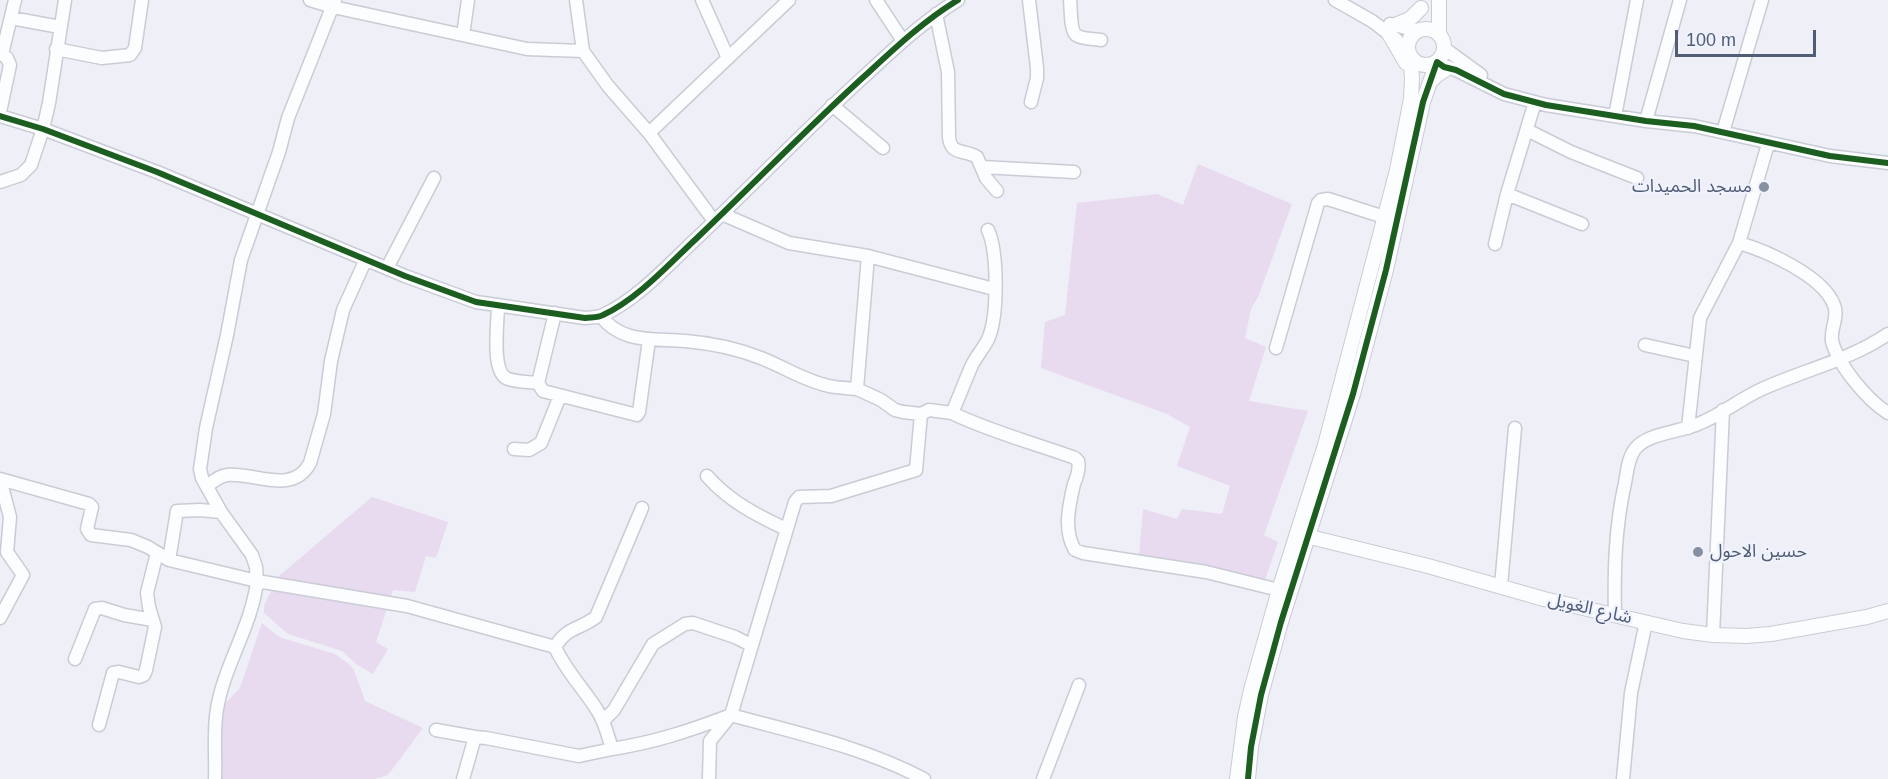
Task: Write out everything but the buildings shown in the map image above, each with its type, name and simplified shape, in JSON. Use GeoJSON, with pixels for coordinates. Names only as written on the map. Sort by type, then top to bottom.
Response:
{"type":"FeatureCollection","features":[{"type":"Feature","properties":{"kind":"street"},"geometry":{"type":"LineString","coordinates":[[15,0],[1,54],[10,64],[0,114],[257,213],[387,268],[476,302],[585,318],[601,316],[625,302],[651,280],[718,218],[832,105],[903,41],[936,14],[958,0]]}},
{"type":"Feature","properties":{"kind":"street"},"geometry":{"type":"LineString","coordinates":[[0,182],[21,175],[31,165],[43,129],[65,0]]}},
{"type":"Feature","properties":{"kind":"street"},"geometry":{"type":"LineString","coordinates":[[56,49],[102,58],[130,55],[135,48],[142,0]]}},
{"type":"Feature","properties":{"kind":"street"},"geometry":{"type":"LineString","coordinates":[[309,0],[334,3],[527,50],[583,51]]}},
{"type":"Feature","properties":{"kind":"street"},"geometry":{"type":"LineString","coordinates":[[463,35],[468,0]]}},
{"type":"Feature","properties":{"kind":"street"},"geometry":{"type":"LineString","coordinates":[[576,0],[583,51],[608,86],[718,218],[789,243],[868,256],[994,289]]}},
{"type":"Feature","properties":{"kind":"street"},"geometry":{"type":"LineString","coordinates":[[702,0],[728,58]]}},
{"type":"Feature","properties":{"kind":"street"},"geometry":{"type":"LineString","coordinates":[[649,133],[789,0]]}},
{"type":"Feature","properties":{"kind":"street"},"geometry":{"type":"LineString","coordinates":[[876,0],[903,41]]}},
{"type":"Feature","properties":{"kind":"street"},"geometry":{"type":"LineString","coordinates":[[1029,0],[1037,68],[1031,102]]}},
{"type":"Feature","properties":{"kind":"street"},"geometry":{"type":"LineString","coordinates":[[1070,0],[1072,28],[1075,33],[1079,36],[1101,40]]}},
{"type":"Feature","properties":{"kind":"street"},"geometry":{"type":"LineString","coordinates":[[1335,0],[1351,6],[1392,30],[1417,64],[1443,65],[1504,94],[1565,109],[1694,126],[1768,144],[1853,160],[1888,163]]}},
{"type":"Feature","properties":{"kind":"street"},"geometry":{"type":"LineString","coordinates":[[1439,0],[1439,34]]}},
{"type":"Feature","properties":{"kind":"street"},"geometry":{"type":"LineString","coordinates":[[1615,116],[1637,0]]}},
{"type":"Feature","properties":{"kind":"street"},"geometry":{"type":"LineString","coordinates":[[1646,121],[1680,0]]}},
{"type":"Feature","properties":{"kind":"street"},"geometry":{"type":"LineString","coordinates":[[1723,132],[1762,0]]}},
{"type":"Feature","properties":{"kind":"street"},"geometry":{"type":"LineString","coordinates":[[215,779],[216,710],[255,598],[257,581],[252,555],[221,512],[200,469],[206,428],[241,260],[279,152],[288,118],[334,3]]}},
{"type":"Feature","properties":{"kind":"street"},"geometry":{"type":"LineString","coordinates":[[1392,30],[1410,19],[1421,4]]}},
{"type":"Feature","properties":{"kind":"street"},"geometry":{"type":"LineString","coordinates":[[1248,779],[1251,747],[1261,694],[1303,554],[1303,535],[1399,160],[1411,99],[1410,38],[1418,31],[1421,4]]}},
{"type":"Feature","properties":{"kind":"street"},"geometry":{"type":"LineString","coordinates":[[936,14],[948,72],[951,146],[955,150],[975,155],[980,161],[986,178],[997,191]]}},
{"type":"Feature","properties":{"kind":"street"},"geometry":{"type":"LineString","coordinates":[[11,18],[60,27]]}},
{"type":"Feature","properties":{"kind":"street"},"geometry":{"type":"LineString","coordinates":[[1237,779],[1249,699],[1279,590],[1303,535],[1317,510],[1370,335],[1429,83],[1443,65],[1444,48],[1439,34],[1429,29],[1392,30]]}},
{"type":"Feature","properties":{"kind":"street"},"geometry":{"type":"LineString","coordinates":[[1392,30],[1412,78]]}},
{"type":"Feature","properties":{"kind":"street"},"geometry":{"type":"LineString","coordinates":[[1444,48],[1461,62],[1515,96]]}},
{"type":"Feature","properties":{"kind":"street"},"geometry":{"type":"LineString","coordinates":[[1495,244],[1507,194],[1535,102]]}},
{"type":"Feature","properties":{"kind":"street"},"geometry":{"type":"LineString","coordinates":[[832,105],[883,148]]}},
{"type":"Feature","properties":{"kind":"street"},"geometry":{"type":"LineString","coordinates":[[1527,130],[1571,152],[1637,178]]}},
{"type":"Feature","properties":{"kind":"street"},"geometry":{"type":"LineString","coordinates":[[1688,428],[1700,318],[1739,243],[1768,144]]}},
{"type":"Feature","properties":{"kind":"street"},"geometry":{"type":"LineString","coordinates":[[982,167],[1074,172]]}},
{"type":"Feature","properties":{"kind":"street"},"geometry":{"type":"LineString","coordinates":[[387,268],[434,178]]}},
{"type":"Feature","properties":{"kind":"street"},"geometry":{"type":"LineString","coordinates":[[1507,194],[1582,224]]}},
{"type":"Feature","properties":{"kind":"street"},"geometry":{"type":"LineString","coordinates":[[1276,348],[1318,203],[1321,200],[1328,200],[1384,217]]}},
{"type":"Feature","properties":{"kind":"street"},"geometry":{"type":"LineString","coordinates":[[952,413],[972,364],[990,334],[994,315],[995,254],[988,230]]}},
{"type":"Feature","properties":{"kind":"street"},"geometry":{"type":"LineString","coordinates":[[1739,243],[1790,264],[1808,275],[1825,292],[1836,310],[1832,340],[1840,359],[1870,400],[1888,413]]}},
{"type":"Feature","properties":{"kind":"street"},"geometry":{"type":"LineString","coordinates":[[857,389],[868,256]]}},
{"type":"Feature","properties":{"kind":"street"},"geometry":{"type":"LineString","coordinates":[[207,486],[219,477],[228,475],[268,480],[290,479],[301,475],[307,468],[324,414],[330,364],[344,310],[366,259]]}},
{"type":"Feature","properties":{"kind":"street"},"geometry":{"type":"LineString","coordinates":[[498,305],[496,346],[499,370],[506,378],[538,383]]}},
{"type":"Feature","properties":{"kind":"street"},"geometry":{"type":"LineString","coordinates":[[555,314],[538,383],[543,391],[560,396],[637,415],[649,340]]}},
{"type":"Feature","properties":{"kind":"street"},"geometry":{"type":"LineString","coordinates":[[601,316],[613,329],[627,336],[719,346],[759,357],[829,386],[857,389],[881,400],[895,410],[921,414],[929,410],[952,413],[980,426],[1075,458],[1079,469],[1068,509],[1070,537],[1075,550],[1206,572],[1279,590]]}},
{"type":"Feature","properties":{"kind":"street"},"geometry":{"type":"LineString","coordinates":[[1615,615],[1614,563],[1619,510],[1630,460],[1635,449],[1642,442],[1688,428],[1714,417],[1761,389],[1866,348],[1888,334]]}},
{"type":"Feature","properties":{"kind":"street"},"geometry":{"type":"LineString","coordinates":[[1645,345],[1695,356]]}},
{"type":"Feature","properties":{"kind":"street"},"geometry":{"type":"LineString","coordinates":[[514,449],[529,450],[541,443],[560,396]]}},
{"type":"Feature","properties":{"kind":"street"},"geometry":{"type":"LineString","coordinates":[[1713,635],[1724,410]]}},
{"type":"Feature","properties":{"kind":"street"},"geometry":{"type":"LineString","coordinates":[[709,779],[710,741],[731,715],[793,505],[799,497],[831,496],[916,470],[921,414]]}},
{"type":"Feature","properties":{"kind":"street"},"geometry":{"type":"LineString","coordinates":[[1502,586],[1515,428]]}},
{"type":"Feature","properties":{"kind":"street"},"geometry":{"type":"LineString","coordinates":[[707,476],[717,488],[743,507],[786,529]]}},
{"type":"Feature","properties":{"kind":"street"},"geometry":{"type":"LineString","coordinates":[[0,479],[89,504],[92,507],[87,524],[88,533],[95,536],[131,540],[169,560],[257,581],[407,606],[555,647]]}},
{"type":"Feature","properties":{"kind":"street"},"geometry":{"type":"LineString","coordinates":[[0,479],[10,517],[7,552],[22,575],[0,618]]}},
{"type":"Feature","properties":{"kind":"street"},"geometry":{"type":"LineString","coordinates":[[555,647],[562,636],[574,627],[596,617],[642,508]]}},
{"type":"Feature","properties":{"kind":"street"},"geometry":{"type":"LineString","coordinates":[[1303,554],[1331,542],[1320,524],[1317,510]]}},
{"type":"Feature","properties":{"kind":"street"},"geometry":{"type":"LineString","coordinates":[[169,560],[177,511],[221,512]]}},
{"type":"Feature","properties":{"kind":"street","name":"شارع الغويل"},"geometry":{"type":"LineString","coordinates":[[1303,535],[1545,598],[1683,631],[1713,635],[1771,634],[1888,611]]}},
{"type":"Feature","properties":{"kind":"street"},"geometry":{"type":"LineString","coordinates":[[99,725],[113,673],[118,672],[140,678],[144,675],[155,627],[148,607],[147,593],[157,553]]}},
{"type":"Feature","properties":{"kind":"street"},"geometry":{"type":"LineString","coordinates":[[75,659],[94,609],[102,608],[153,620]]}},
{"type":"Feature","properties":{"kind":"street"},"geometry":{"type":"LineString","coordinates":[[1623,779],[1631,693],[1646,622]]}},
{"type":"Feature","properties":{"kind":"street"},"geometry":{"type":"LineString","coordinates":[[603,721],[614,710],[653,644],[685,624],[693,623],[735,637],[751,645]]}},
{"type":"Feature","properties":{"kind":"street"},"geometry":{"type":"LineString","coordinates":[[555,647],[598,711],[612,749]]}},
{"type":"Feature","properties":{"kind":"street"},"geometry":{"type":"LineString","coordinates":[[1042,779],[1079,685]]}},
{"type":"Feature","properties":{"kind":"street"},"geometry":{"type":"LineString","coordinates":[[436,730],[579,756],[682,734],[731,715],[827,741],[883,760],[924,779]]}},
{"type":"Feature","properties":{"kind":"street"},"geometry":{"type":"LineString","coordinates":[[463,779],[475,737]]}},
{"type":"Feature","properties":{"kind":"shaded area"},"geometry":{"type":"Polygon","coordinates":[[[1198,164],[1292,204],[1258,297],[1251,309],[1245,338],[1266,347],[1249,401],[1308,411],[1264,535],[1278,542],[1265,580],[1139,555],[1143,509],[1177,519],[1182,509],[1222,514],[1230,486],[1177,466],[1190,427],[1167,414],[1041,368],[1045,322],[1065,315],[1077,203],[1157,194],[1183,205],[1198,164]]]}},
{"type":"Feature","properties":{"kind":"shaded area"},"geometry":{"type":"Polygon","coordinates":[[[372,497],[448,522],[436,558],[426,556],[415,592],[393,590],[376,642],[388,649],[373,674],[356,664],[342,651],[288,634],[264,613],[264,605],[279,576],[372,497]]]}},
{"type":"Feature","properties":{"kind":"shaded area"},"geometry":{"type":"Polygon","coordinates":[[[262,623],[279,637],[335,654],[354,670],[365,701],[423,728],[388,775],[375,779],[215,779],[219,710],[240,688],[262,623]]]}},
{"type":"Feature","properties":{"kind":"cycle path"},"geometry":{"type":"LineString","coordinates":[[0,116],[43,129],[157,172],[405,276],[476,302],[585,318],[597,317],[629,300],[653,280],[880,62],[923,25],[958,0]]}},
{"type":"Feature","properties":{"kind":"cycle path"},"geometry":{"type":"LineString","coordinates":[[1248,779],[1251,747],[1261,695],[1281,622],[1353,394],[1386,270],[1423,102],[1437,62],[1504,94],[1546,105],[1694,126],[1830,156],[1888,163]]}},
{"type":"Feature","properties":{"kind":"place","name":"مسجد الحميدات"},"geometry":{"type":"Point","coordinates":[1764,187]}},
{"type":"Feature","properties":{"kind":"place","name":"حسين الاحول"},"geometry":{"type":"Point","coordinates":[1698,552]}}]}
